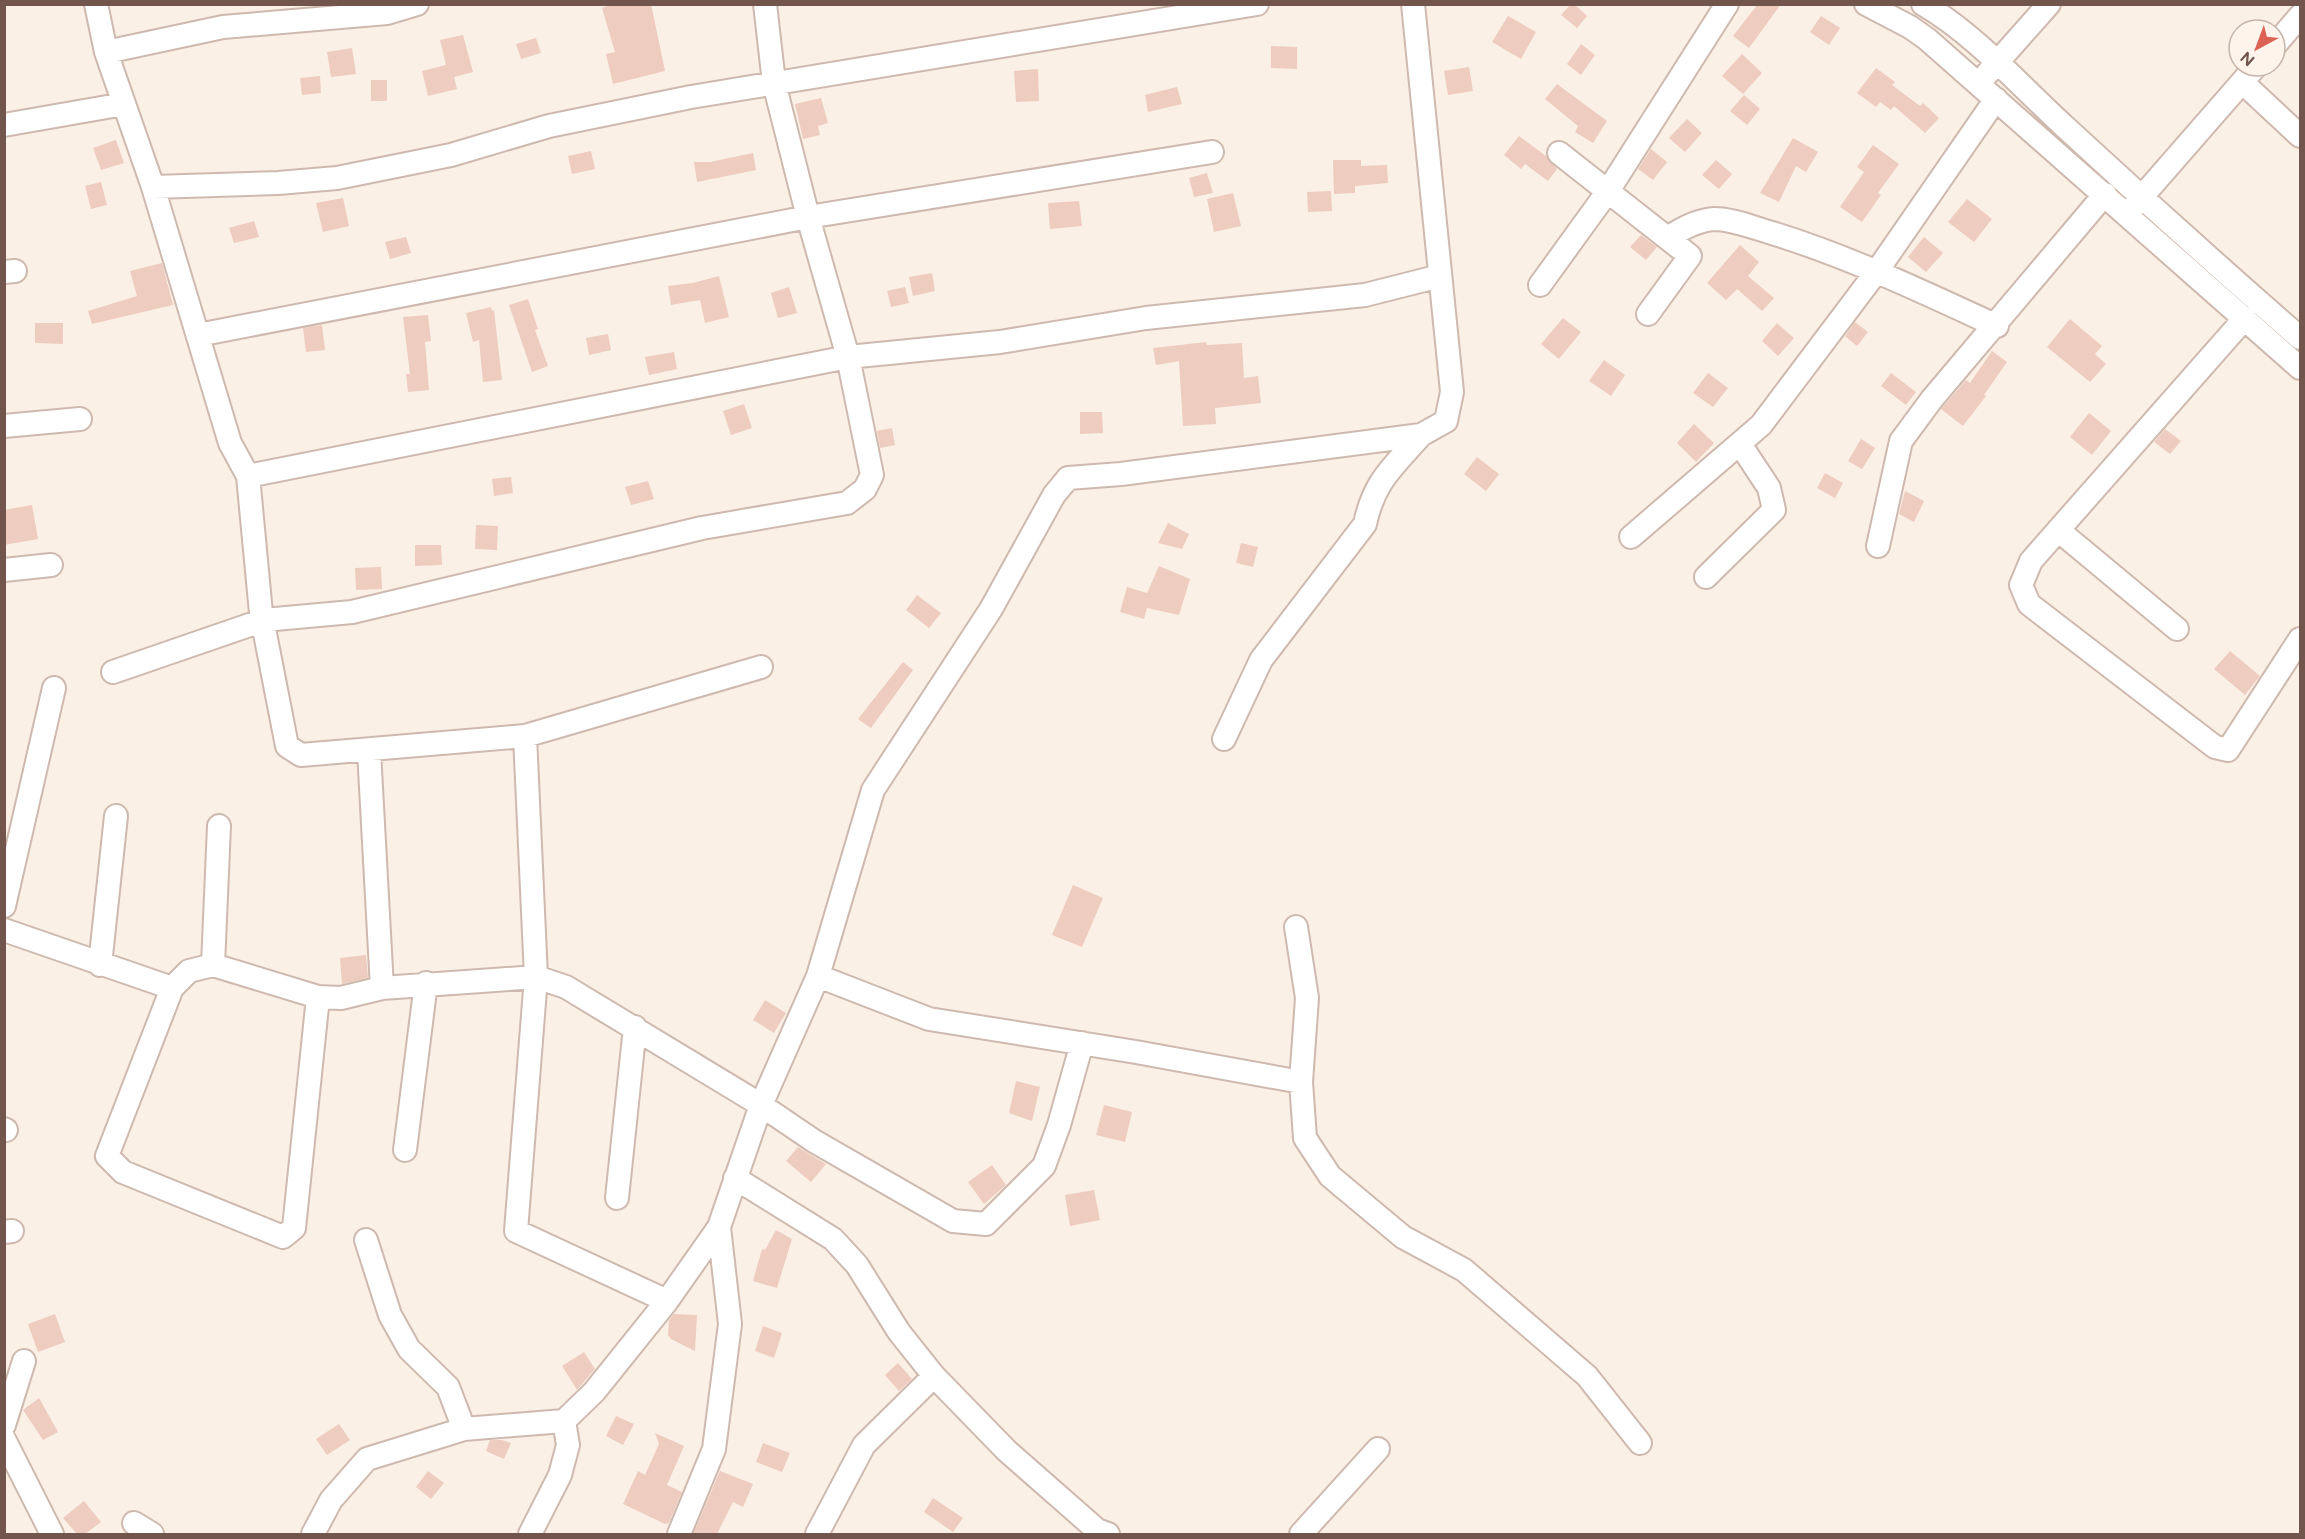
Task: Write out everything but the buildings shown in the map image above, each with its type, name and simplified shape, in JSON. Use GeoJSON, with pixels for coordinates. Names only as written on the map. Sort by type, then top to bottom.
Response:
{"type":"FeatureCollection","features":[{"type":"Feature","properties":{"kind":"street"},"geometry":{"type":"LineString","coordinates":[[96,4],[106,52],[153,186],[230,443],[248,476],[257,585],[287,746],[301,755],[525,736],[761,668]]}},
{"type":"Feature","properties":{"kind":"street"},"geometry":{"type":"LineString","coordinates":[[106,52],[223,27],[387,13],[417,4]]}},
{"type":"Feature","properties":{"kind":"street"},"geometry":{"type":"LineString","coordinates":[[113,672],[264,620],[352,612],[702,528],[847,503],[865,489],[872,475],[848,357],[808,217],[774,83],[765,4]]}},
{"type":"Feature","properties":{"kind":"street"},"geometry":{"type":"LineString","coordinates":[[153,186],[278,183],[337,178],[451,155],[549,126],[691,97],[1257,4]]}},
{"type":"Feature","properties":{"kind":"street"},"geometry":{"type":"LineString","coordinates":[[1224,739],[1260,660],[1365,524],[1371,499],[1381,479],[1421,435],[1446,421],[1452,392],[1413,4]]}},
{"type":"Feature","properties":{"kind":"street"},"geometry":{"type":"LineString","coordinates":[[1540,285],[1608,191],[1727,4]]}},
{"type":"Feature","properties":{"kind":"street"},"geometry":{"type":"LineString","coordinates":[[1866,4],[1918,33],[2105,194],[2134,205],[2286,335],[2301,368]]}},
{"type":"Feature","properties":{"kind":"street"},"geometry":{"type":"LineString","coordinates":[[1923,4],[1939,14],[1996,64],[2245,318],[2286,335]]}},
{"type":"Feature","properties":{"kind":"street"},"geometry":{"type":"LineString","coordinates":[[1978,83],[2049,4]]}},
{"type":"Feature","properties":{"kind":"street"},"geometry":{"type":"LineString","coordinates":[[2287,32],[2301,16]]}},
{"type":"Feature","properties":{"kind":"street"},"geometry":{"type":"LineString","coordinates":[[2134,205],[2245,78]]}},
{"type":"Feature","properties":{"kind":"street"},"geometry":{"type":"LineString","coordinates":[[2252,78],[2301,136]]}},
{"type":"Feature","properties":{"kind":"street"},"geometry":{"type":"LineString","coordinates":[[1631,537],[1761,425],[1877,271],[1996,99]]}},
{"type":"Feature","properties":{"kind":"street"},"geometry":{"type":"LineString","coordinates":[[4,125],[124,104]]}},
{"type":"Feature","properties":{"kind":"street"},"geometry":{"type":"LineString","coordinates":[[198,335],[808,217],[1212,152]]}},
{"type":"Feature","properties":{"kind":"street"},"geometry":{"type":"LineString","coordinates":[[1559,153],[1690,256],[1648,315]]}},
{"type":"Feature","properties":{"kind":"street"},"geometry":{"type":"LineString","coordinates":[[1878,546],[1901,441],[1932,399],[1997,326],[2105,194]]}},
{"type":"Feature","properties":{"kind":"street"},"geometry":{"type":"LineString","coordinates":[[1668,238],[1682,228],[1714,219],[1740,224],[1815,247],[1877,271],[1997,326]]}},
{"type":"Feature","properties":{"kind":"street"},"geometry":{"type":"LineString","coordinates":[[248,476],[848,357],[1000,342],[1146,318],[1365,295],[1440,276]]}},
{"type":"Feature","properties":{"kind":"street"},"geometry":{"type":"LineString","coordinates":[[2245,318],[2031,561],[2021,585],[2029,604],[2215,747],[2228,750],[2301,639]]}},
{"type":"Feature","properties":{"kind":"street"},"geometry":{"type":"LineString","coordinates":[[4,426],[80,419]]}},
{"type":"Feature","properties":{"kind":"street"},"geometry":{"type":"LineString","coordinates":[[313,1534],[331,1500],[367,1459],[464,1429],[564,1421],[594,1392],[667,1301],[718,1227],[761,1105],[818,976],[873,790],[991,609],[1054,495],[1068,478],[1121,474],[1421,435]]}},
{"type":"Feature","properties":{"kind":"street"},"geometry":{"type":"LineString","coordinates":[[1706,577],[1774,510],[1769,488],[1740,444]]}},
{"type":"Feature","properties":{"kind":"street"},"geometry":{"type":"LineString","coordinates":[[2058,530],[2177,629]]}},
{"type":"Feature","properties":{"kind":"street"},"geometry":{"type":"LineString","coordinates":[[4,570],[51,565]]}},
{"type":"Feature","properties":{"kind":"street"},"geometry":{"type":"LineString","coordinates":[[4,906],[54,688]]}},
{"type":"Feature","properties":{"kind":"street"},"geometry":{"type":"LineString","coordinates":[[525,736],[536,977],[516,1231],[667,1301]]}},
{"type":"Feature","properties":{"kind":"street"},"geometry":{"type":"LineString","coordinates":[[369,751],[382,988]]}},
{"type":"Feature","properties":{"kind":"street"},"geometry":{"type":"LineString","coordinates":[[100,965],[116,816]]}},
{"type":"Feature","properties":{"kind":"street"},"geometry":{"type":"LineString","coordinates":[[213,965],[219,826]]}},
{"type":"Feature","properties":{"kind":"street"},"geometry":{"type":"LineString","coordinates":[[1296,927],[1307,998],[1301,1083],[1305,1138],[1330,1176],[1403,1237],[1464,1270],[1587,1376],[1640,1443]]}},
{"type":"Feature","properties":{"kind":"street"},"geometry":{"type":"LineString","coordinates":[[4,930],[172,988]]}},
{"type":"Feature","properties":{"kind":"street"},"geometry":{"type":"LineString","coordinates":[[318,997],[294,1228],[283,1237],[123,1172],[106,1156],[172,988],[189,971],[213,965],[318,997],[341,998],[382,988],[426,983],[536,977],[566,987],[761,1105],[814,1142],[953,1221],[986,1224],[1044,1166],[1059,1125],[1082,1043]]}},
{"type":"Feature","properties":{"kind":"street"},"geometry":{"type":"LineString","coordinates":[[818,976],[929,1019],[1082,1043],[1301,1083]]}},
{"type":"Feature","properties":{"kind":"street"},"geometry":{"type":"LineString","coordinates":[[405,1149],[426,983]]}},
{"type":"Feature","properties":{"kind":"street"},"geometry":{"type":"LineString","coordinates":[[617,1198],[635,1027]]}},
{"type":"Feature","properties":{"kind":"street"},"geometry":{"type":"LineString","coordinates":[[735,1178],[833,1239],[857,1265],[898,1332],[934,1376],[1007,1450],[1100,1533]]}},
{"type":"Feature","properties":{"kind":"street"},"geometry":{"type":"LineString","coordinates":[[679,1534],[714,1449],[716,1437],[730,1324],[718,1227]]}},
{"type":"Feature","properties":{"kind":"street"},"geometry":{"type":"LineString","coordinates":[[366,1240],[390,1315],[409,1349],[448,1387],[464,1429]]}},
{"type":"Feature","properties":{"kind":"street"},"geometry":{"type":"LineString","coordinates":[[4,1425],[24,1361]]}},
{"type":"Feature","properties":{"kind":"street"},"geometry":{"type":"LineString","coordinates":[[817,1534],[864,1445],[934,1376]]}},
{"type":"Feature","properties":{"kind":"street"},"geometry":{"type":"LineString","coordinates":[[530,1534],[560,1475],[568,1445],[564,1421]]}},
{"type":"Feature","properties":{"kind":"street"},"geometry":{"type":"LineString","coordinates":[[4,1439],[52,1534]]}},
{"type":"Feature","properties":{"kind":"street"},"geometry":{"type":"LineString","coordinates":[[1301,1534],[1378,1449]]}}]}
